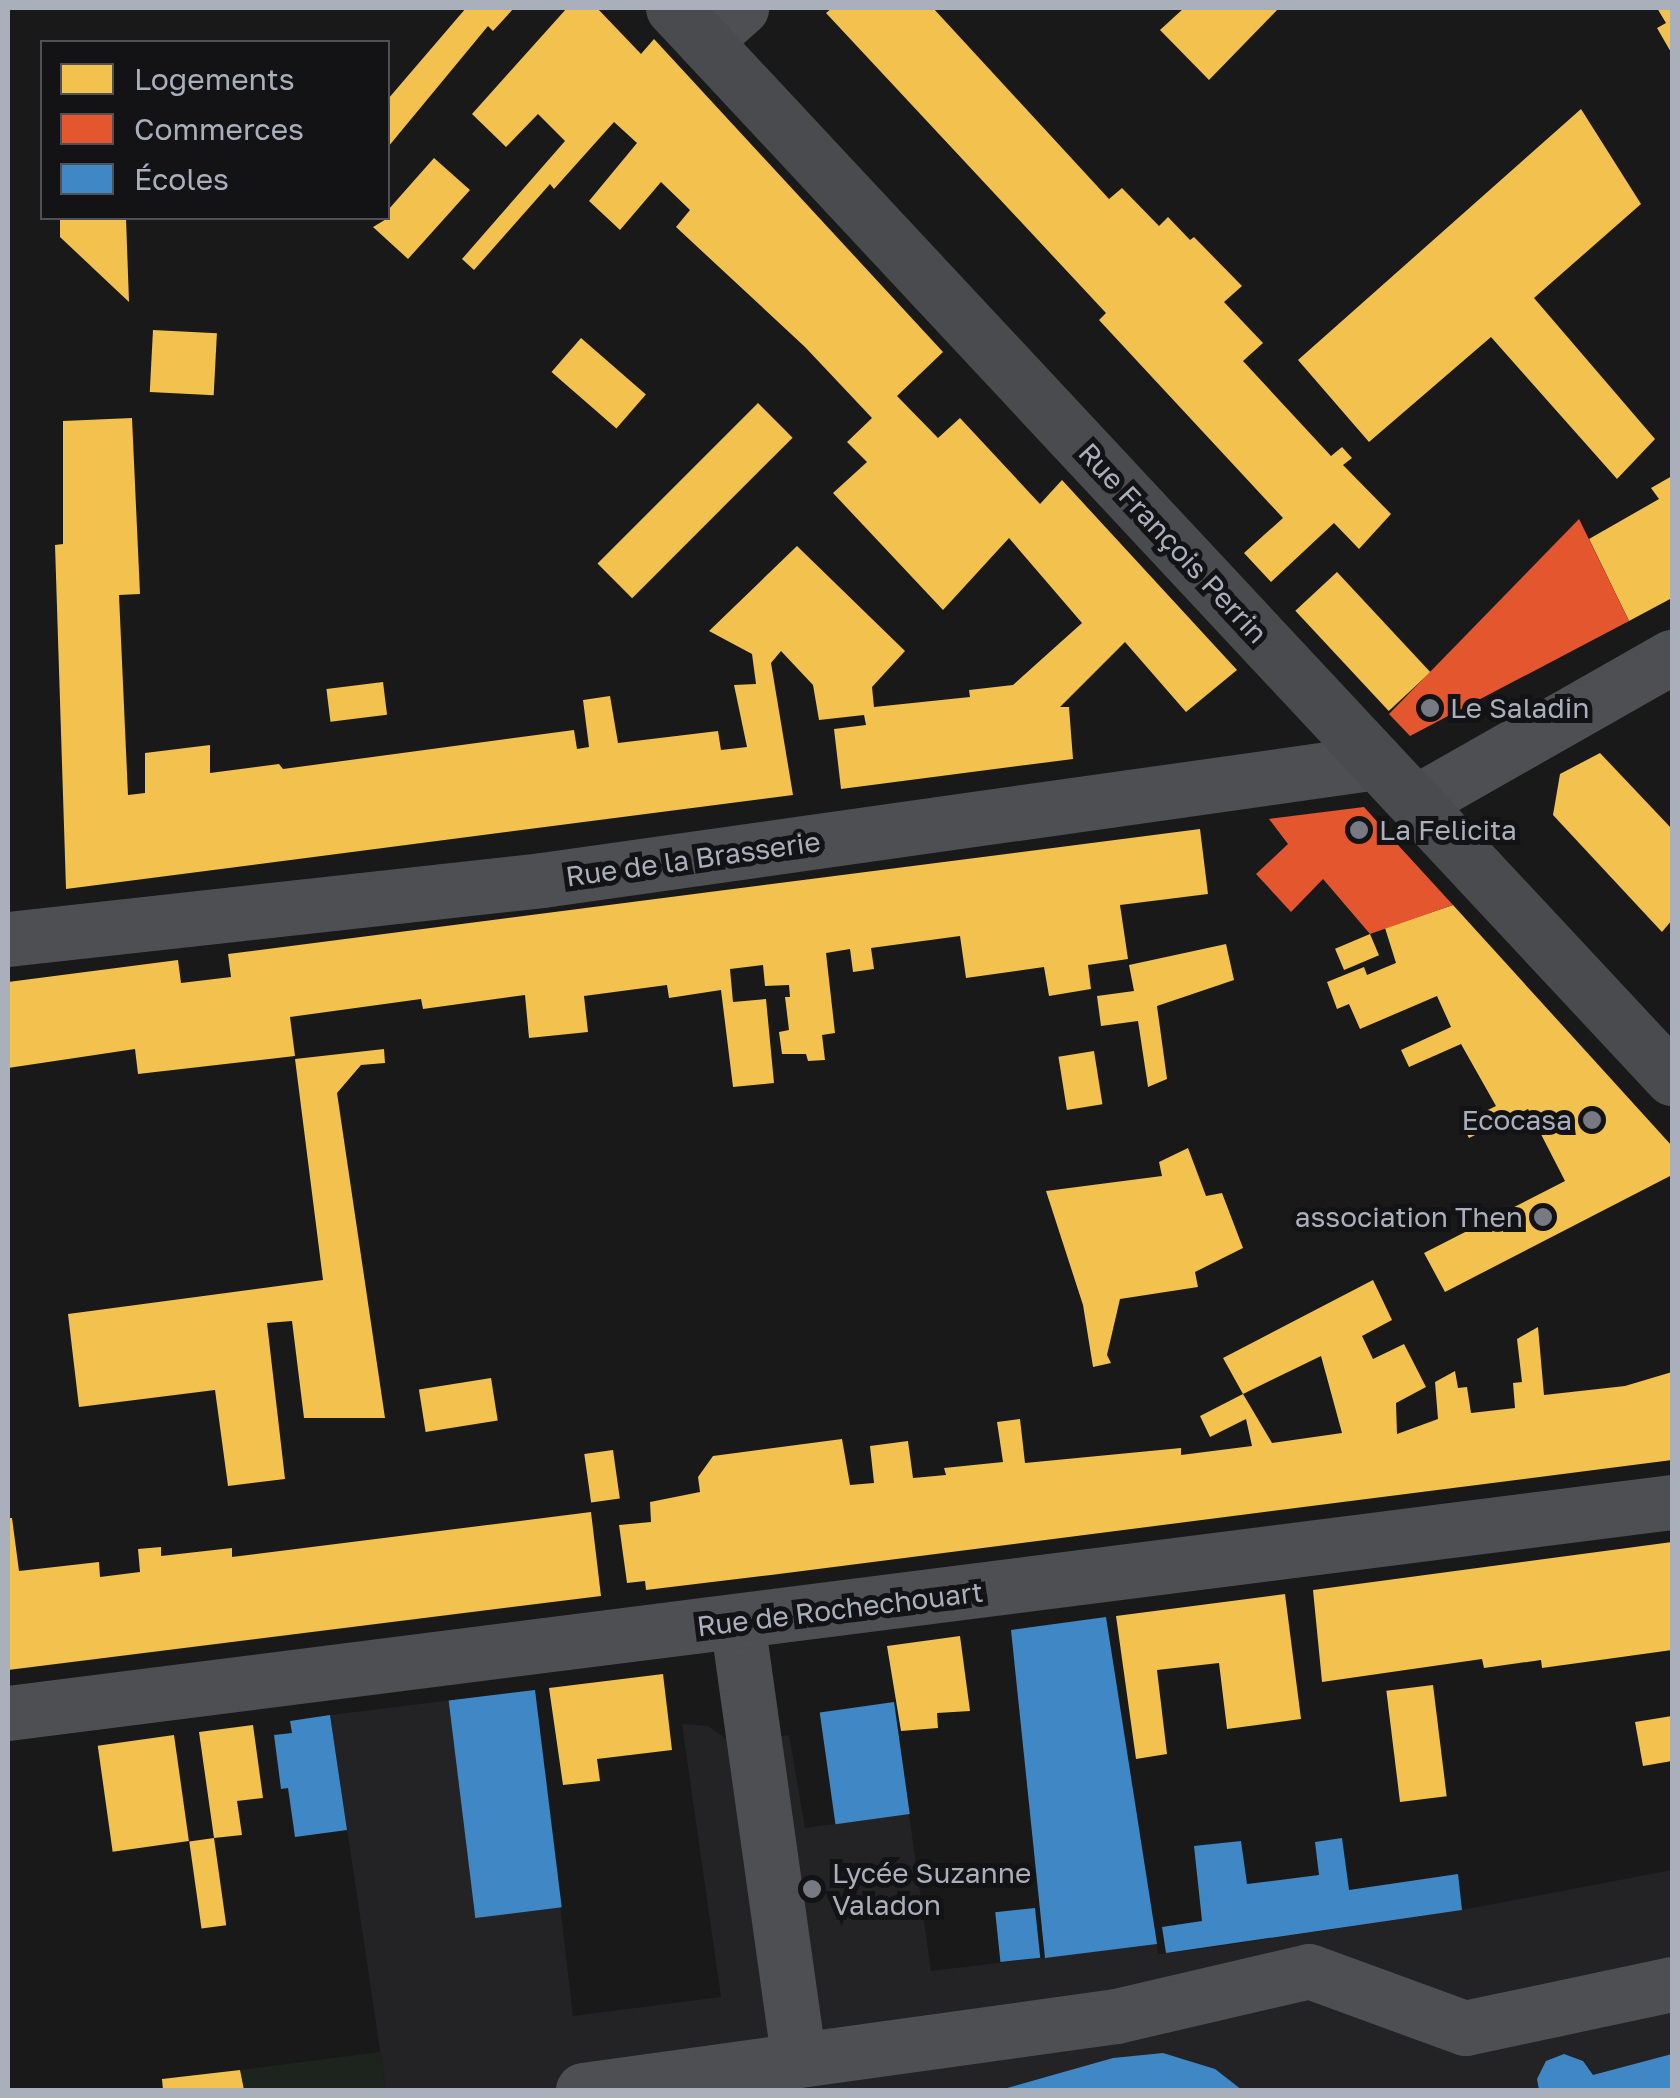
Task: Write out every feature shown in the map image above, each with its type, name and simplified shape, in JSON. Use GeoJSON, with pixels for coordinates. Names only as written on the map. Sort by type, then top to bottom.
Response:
{"type":"FeatureCollection","features":[{"type":"Feature","properties":{"kind":"main road","name":"Rue François Perrin"},"geometry":{"type":"LineString","coordinates":[[706,19],[1377,762],[1418,801],[1672,1078]]}},
{"type":"Feature","properties":{"kind":"street"},"geometry":{"type":"LineString","coordinates":[[1418,801],[1672,657]]}},
{"type":"Feature","properties":{"kind":"street","name":"Rue de la Brasserie"},"geometry":{"type":"LineString","coordinates":[[8,939],[542,880],[1377,762]]}},
{"type":"Feature","properties":{"kind":"street","name":"Rue de Rochechouart"},"geometry":{"type":"LineString","coordinates":[[8,1713],[1672,1502]]}},
{"type":"Feature","properties":{"kind":"street"},"geometry":{"type":"LineString","coordinates":[[738,1621],[799,2060]]}},
{"type":"Feature","properties":{"kind":"street"},"geometry":{"type":"LineString","coordinates":[[582,2090],[1116,2016],[1310,1971],[1465,2028],[1672,1984]]}},
{"type":"Feature","properties":{"kind":"shaded area","name":"Lycée Suzanne Valadon"},"geometry":{"type":"Polygon","coordinates":[[[535,1690],[573,2016],[721,1997],[682,1724],[708,1726],[732,1743],[789,1735],[805,1828],[909,1814],[931,1971],[1157,1944],[1158,1954],[1206,1948],[1462,1910],[1672,1870],[1672,2090],[386,2090],[330,1715],[535,1690]]]}},
{"type":"Feature","properties":{"kind":"shaded area"},"geometry":{"type":"Polygon","coordinates":[[[380,2052],[386,2090],[244,2090],[240,2070],[380,2052]]]}},
{"type":"Feature","properties":{"kind":"building: Logements"},"geometry":{"type":"Polygon","coordinates":[[[466,8],[514,8],[493,31],[488,26],[390,145],[390,97],[466,8]]]}},
{"type":"Feature","properties":{"kind":"building: Logements"},"geometry":{"type":"Polygon","coordinates":[[[567,8],[597,8],[641,54],[654,39],[943,352],[897,396],[938,438],[960,418],[1040,504],[1062,480],[1237,670],[1186,712],[1125,642],[1060,707],[1069,707],[1073,759],[841,789],[834,729],[866,725],[864,715],[819,720],[813,685],[781,651],[771,663],[793,795],[66,889],[55,545],[63,544],[63,421],[132,418],[140,594],[119,595],[128,795],[145,793],[145,753],[210,745],[210,773],[279,764],[283,769],[574,730],[577,749],[589,747],[583,700],[610,696],[618,743],[718,731],[721,750],[747,747],[734,685],[756,684],[752,654],[709,631],[797,546],[905,651],[872,687],[874,707],[970,697],[969,690],[1013,685],[1082,623],[1009,538],[943,610],[833,493],[867,462],[847,442],[872,418],[805,347],[676,227],[690,210],[661,182],[620,230],[589,201],[637,143],[614,122],[554,189],[550,184],[474,270],[462,259],[565,141],[538,114],[506,147],[472,114],[567,8]]]}},
{"type":"Feature","properties":{"kind":"building: Logements"},"geometry":{"type":"Polygon","coordinates":[[[832,8],[933,8],[1109,199],[1122,188],[1159,226],[1168,217],[1190,240],[1194,237],[1242,286],[1224,302],[1263,343],[1243,361],[1331,456],[1342,447],[1352,458],[1343,465],[1391,514],[1359,549],[1334,523],[1271,582],[1244,553],[1283,518],[1099,320],[1106,313],[826,13],[832,8]]]}},
{"type":"Feature","properties":{"kind":"building: Logements"},"geometry":{"type":"Polygon","coordinates":[[[1184,8],[1279,8],[1209,80],[1160,30],[1184,8]]]}},
{"type":"Feature","properties":{"kind":"building: Logements"},"geometry":{"type":"Polygon","coordinates":[[[1657,8],[1672,8],[1672,54],[1657,28],[1666,23],[1657,8]]]}},
{"type":"Feature","properties":{"kind":"building: Logements"},"geometry":{"type":"Polygon","coordinates":[[[1581,109],[1641,204],[1534,298],[1655,439],[1617,479],[1491,337],[1369,442],[1298,360],[1581,109]]]}},
{"type":"Feature","properties":{"kind":"building: Logements"},"geometry":{"type":"Polygon","coordinates":[[[434,158],[470,190],[408,259],[373,227],[390,220],[390,208],[434,158]]]}},
{"type":"Feature","properties":{"kind":"building: Logements"},"geometry":{"type":"Polygon","coordinates":[[[60,220],[126,220],[129,302],[60,237],[60,220]]]}},
{"type":"Feature","properties":{"kind":"building: Logements"},"geometry":{"type":"Polygon","coordinates":[[[153,330],[217,333],[214,395],[150,392],[153,330]]]}},
{"type":"Feature","properties":{"kind":"building: Logements"},"geometry":{"type":"Polygon","coordinates":[[[581,338],[646,394],[616,428],[551,372],[581,338]]]}},
{"type":"Feature","properties":{"kind":"building: Logements"},"geometry":{"type":"Polygon","coordinates":[[[758,403],[793,438],[632,598],[597,564],[758,403]]]}},
{"type":"Feature","properties":{"kind":"building: Logements"},"geometry":{"type":"Polygon","coordinates":[[[1672,476],[1672,598],[1629,621],[1589,539],[1659,499],[1651,488],[1672,476]]]}},
{"type":"Feature","properties":{"kind":"building: Logements"},"geometry":{"type":"Polygon","coordinates":[[[1337,572],[1430,672],[1389,711],[1295,611],[1337,572]]]}},
{"type":"Feature","properties":{"kind":"building: Logements"},"geometry":{"type":"Polygon","coordinates":[[[383,682],[387,715],[330,722],[326,689],[383,682]]]}},
{"type":"Feature","properties":{"kind":"building: Logements"},"geometry":{"type":"Polygon","coordinates":[[[1600,753],[1672,829],[1672,920],[1662,932],[1553,815],[1560,774],[1600,753]]]}},
{"type":"Feature","properties":{"kind":"building: Logements"},"geometry":{"type":"Polygon","coordinates":[[[1200,829],[1208,894],[1120,905],[1128,959],[1088,965],[1091,989],[1049,996],[1044,967],[966,978],[960,936],[871,948],[874,969],[853,972],[850,949],[826,953],[835,1033],[822,1035],[825,1060],[808,1061],[806,1054],[782,1054],[779,1032],[789,1030],[785,997],[790,997],[789,985],[765,986],[763,965],[730,969],[733,1002],[766,999],[774,1083],[733,1087],[721,990],[669,998],[667,985],[584,996],[588,1032],[529,1038],[525,995],[423,1009],[421,999],[290,1017],[295,1056],[138,1074],[135,1049],[8,1068],[8,982],[178,960],[181,983],[231,977],[228,954],[1200,829]]]}},
{"type":"Feature","properties":{"kind":"building: Logements"},"geometry":{"type":"Polygon","coordinates":[[[1453,905],[1672,1146],[1672,1175],[1445,1292],[1424,1253],[1565,1181],[1528,1109],[1469,1138],[1461,1123],[1496,1106],[1461,1044],[1409,1067],[1401,1050],[1451,1027],[1437,996],[1360,1029],[1349,1004],[1337,1009],[1327,982],[1364,967],[1367,975],[1396,963],[1385,928],[1453,905]]]}},
{"type":"Feature","properties":{"kind":"building: Logements"},"geometry":{"type":"Polygon","coordinates":[[[1370,934],[1379,955],[1344,970],[1335,949],[1370,934]]]}},
{"type":"Feature","properties":{"kind":"building: Logements"},"geometry":{"type":"Polygon","coordinates":[[[1226,944],[1234,980],[1157,1006],[1167,1079],[1148,1087],[1138,1021],[1101,1026],[1097,996],[1134,991],[1129,965],[1226,944]]]}},
{"type":"Feature","properties":{"kind":"building: Logements"},"geometry":{"type":"Polygon","coordinates":[[[384,1049],[385,1063],[361,1065],[337,1093],[385,1418],[304,1418],[292,1321],[267,1323],[285,1479],[228,1486],[215,1390],[79,1407],[68,1314],[323,1280],[295,1059],[384,1049]]]}},
{"type":"Feature","properties":{"kind":"building: Logements"},"geometry":{"type":"Polygon","coordinates":[[[1094,1051],[1102,1104],[1067,1110],[1058,1057],[1094,1051]]]}},
{"type":"Feature","properties":{"kind":"building: Logements"},"geometry":{"type":"Polygon","coordinates":[[[1188,1148],[1206,1196],[1222,1193],[1243,1248],[1195,1272],[1198,1287],[1120,1299],[1107,1355],[1111,1363],[1093,1367],[1083,1305],[1046,1191],[1162,1176],[1159,1162],[1188,1148]]]}},
{"type":"Feature","properties":{"kind":"building: Logements"},"geometry":{"type":"Polygon","coordinates":[[[1373,1280],[1392,1320],[1362,1336],[1373,1359],[1404,1344],[1426,1387],[1396,1403],[1397,1434],[1438,1419],[1435,1382],[1455,1371],[1458,1388],[1467,1387],[1471,1413],[1515,1408],[1513,1383],[1522,1382],[1517,1339],[1538,1327],[1544,1395],[1625,1386],[1672,1372],[1672,1460],[646,1590],[645,1581],[627,1583],[619,1525],[651,1522],[650,1502],[700,1492],[698,1477],[713,1456],[842,1439],[850,1485],[874,1483],[870,1446],[908,1441],[913,1478],[946,1475],[944,1468],[1003,1462],[997,1422],[1020,1419],[1025,1463],[1181,1448],[1181,1455],[1252,1446],[1246,1419],[1210,1437],[1200,1416],[1243,1394],[1223,1358],[1373,1280]],[[1321,1356],[1243,1394],[1272,1443],[1342,1433],[1321,1356]]]}},
{"type":"Feature","properties":{"kind":"building: Logements"},"geometry":{"type":"Polygon","coordinates":[[[491,1378],[498,1420],[426,1432],[419,1389],[491,1378]]]}},
{"type":"Feature","properties":{"kind":"building: Logements"},"geometry":{"type":"Polygon","coordinates":[[[613,1450],[620,1499],[591,1503],[584,1454],[613,1450]]]}},
{"type":"Feature","properties":{"kind":"building: Logements"},"geometry":{"type":"Polygon","coordinates":[[[591,1512],[601,1596],[8,1670],[8,1518],[12,1518],[19,1571],[99,1562],[100,1577],[140,1572],[138,1549],[161,1547],[161,1556],[232,1548],[232,1557],[591,1512]]]}},
{"type":"Feature","properties":{"kind":"building: Logements"},"geometry":{"type":"Polygon","coordinates":[[[1672,1542],[1672,1650],[1542,1668],[1541,1660],[1484,1668],[1482,1659],[1322,1682],[1313,1590],[1672,1542]]]}},
{"type":"Feature","properties":{"kind":"building: Logements"},"geometry":{"type":"Polygon","coordinates":[[[1285,1594],[1301,1719],[1227,1729],[1219,1663],[1157,1670],[1167,1754],[1136,1759],[1116,1616],[1285,1594]]]}},
{"type":"Feature","properties":{"kind":"building: Logements"},"geometry":{"type":"Polygon","coordinates":[[[960,1636],[970,1711],[937,1713],[938,1728],[901,1731],[887,1646],[960,1636]]]}},
{"type":"Feature","properties":{"kind":"building: Logements"},"geometry":{"type":"Polygon","coordinates":[[[663,1674],[672,1750],[597,1759],[600,1781],[563,1785],[549,1688],[663,1674]]]}},
{"type":"Feature","properties":{"kind":"building: Logements"},"geometry":{"type":"Polygon","coordinates":[[[1433,1685],[1447,1796],[1400,1802],[1386,1691],[1433,1685]]]}},
{"type":"Feature","properties":{"kind":"building: Logements"},"geometry":{"type":"Polygon","coordinates":[[[1672,1716],[1672,1761],[1643,1766],[1635,1722],[1672,1716]]]}},
{"type":"Feature","properties":{"kind":"building: Logements"},"geometry":{"type":"Polygon","coordinates":[[[253,1725],[263,1798],[237,1801],[242,1835],[214,1838],[199,1732],[253,1725]]]}},
{"type":"Feature","properties":{"kind":"building: Logements"},"geometry":{"type":"Polygon","coordinates":[[[174,1735],[189,1841],[113,1852],[98,1746],[174,1735]]]}},
{"type":"Feature","properties":{"kind":"building: Logements"},"geometry":{"type":"Polygon","coordinates":[[[214,1838],[226,1925],[201,1929],[189,1841],[214,1838]]]}},
{"type":"Feature","properties":{"kind":"building: Logements"},"geometry":{"type":"Polygon","coordinates":[[[240,2070],[244,2090],[163,2090],[162,2079],[240,2070]]]}},
{"type":"Feature","properties":{"kind":"building: Commerces"},"geometry":{"type":"Polygon","coordinates":[[[1579,519],[1629,621],[1410,736],[1389,714],[1579,519]]]}},
{"type":"Feature","properties":{"kind":"building: Commerces"},"geometry":{"type":"Polygon","coordinates":[[[1364,807],[1453,905],[1370,934],[1323,879],[1291,912],[1256,874],[1288,844],[1269,819],[1364,807]]]}},
{"type":"Feature","properties":{"kind":"building: Écoles"},"geometry":{"type":"Polygon","coordinates":[[[1106,1617],[1157,1944],[1045,1958],[1011,1630],[1106,1617]]]}},
{"type":"Feature","properties":{"kind":"building: Écoles"},"geometry":{"type":"Polygon","coordinates":[[[535,1690],[562,1907],[475,1918],[449,1701],[535,1690]]]}},
{"type":"Feature","properties":{"kind":"building: Écoles"},"geometry":{"type":"Polygon","coordinates":[[[894,1702],[910,1814],[835,1824],[820,1712],[894,1702]]]}},
{"type":"Feature","properties":{"kind":"building: Écoles"},"geometry":{"type":"Polygon","coordinates":[[[330,1715],[347,1830],[295,1837],[288,1788],[281,1789],[274,1735],[292,1733],[290,1721],[330,1715]]]}},
{"type":"Feature","properties":{"kind":"building: Écoles"},"geometry":{"type":"Polygon","coordinates":[[[1342,1838],[1349,1890],[1458,1874],[1462,1910],[1166,1953],[1162,1927],[1202,1921],[1194,1846],[1241,1841],[1247,1884],[1319,1875],[1315,1842],[1342,1838]]]}},
{"type":"Feature","properties":{"kind":"building: Écoles"},"geometry":{"type":"Polygon","coordinates":[[[1035,1908],[1040,1958],[1000,1962],[995,1912],[1035,1908]]]}},
{"type":"Feature","properties":{"kind":"building: Écoles"},"geometry":{"type":"Polygon","coordinates":[[[1163,2053],[1215,2069],[1242,2090],[1000,2090],[1113,2058],[1163,2053]]]}},
{"type":"Feature","properties":{"kind":"building: Écoles"},"geometry":{"type":"Polygon","coordinates":[[[1564,2054],[1583,2061],[1593,2075],[1672,2054],[1672,2090],[1539,2090],[1537,2079],[1546,2061],[1564,2054]]]}},
{"type":"Feature","properties":{"kind":"place","name":"Le Saladin"},"geometry":{"type":"Point","coordinates":[1430,708]}},
{"type":"Feature","properties":{"kind":"place","name":"La Felicita"},"geometry":{"type":"Point","coordinates":[1359,830]}},
{"type":"Feature","properties":{"kind":"place","name":"Ecocasa"},"geometry":{"type":"Point","coordinates":[1592,1120]}},
{"type":"Feature","properties":{"kind":"place","name":"association Then"},"geometry":{"type":"Point","coordinates":[1543,1217]}},
{"type":"Feature","properties":{"kind":"place","name":"Lycée Suzanne Valadon"},"geometry":{"type":"Point","coordinates":[812,1889]}}]}
